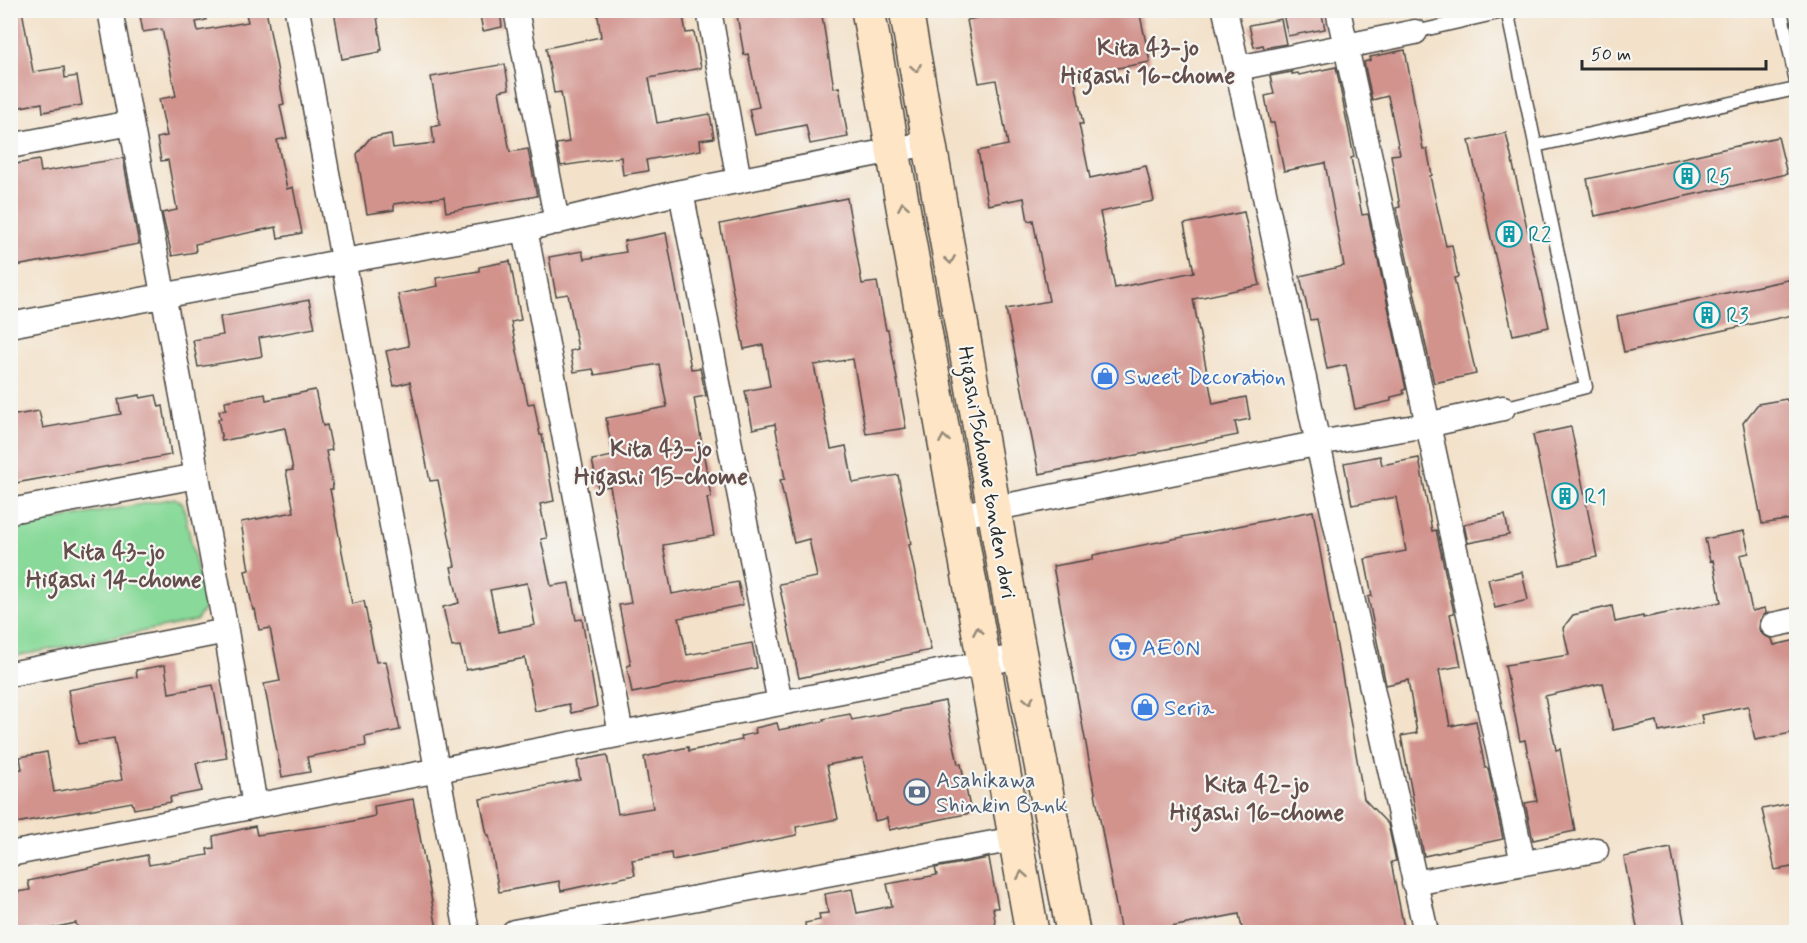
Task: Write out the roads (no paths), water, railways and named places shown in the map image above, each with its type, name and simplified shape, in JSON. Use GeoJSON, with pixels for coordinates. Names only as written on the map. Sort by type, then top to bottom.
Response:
{"type":"FeatureCollection","features":[{"type":"Feature","properties":{"kind":"street"},"geometry":{"type":"LineString","coordinates":[[110,10],[226,631],[255,806]]}},
{"type":"Feature","properties":{"kind":"street"},"geometry":{"type":"LineString","coordinates":[[297,10],[467,933]]}},
{"type":"Feature","properties":{"kind":"street"},"geometry":{"type":"LineString","coordinates":[[516,10],[557,222]]}},
{"type":"Feature","properties":{"kind":"street"},"geometry":{"type":"LineString","coordinates":[[709,10],[739,181]]}},
{"type":"Feature","properties":{"kind":"street","name":"Higashi15chome tonden dori"},"geometry":{"type":"LineString","coordinates":[[868,10],[1032,933]]}},
{"type":"Feature","properties":{"kind":"street","name":"Higashi15chome tonden dori"},"geometry":{"type":"LineString","coordinates":[[906,10],[1020,656],[1073,933]]}},
{"type":"Feature","properties":{"kind":"street"},"geometry":{"type":"LineString","coordinates":[[1226,10],[1318,444],[1426,933]]}},
{"type":"Feature","properties":{"kind":"street"},"geometry":{"type":"LineString","coordinates":[[1338,10],[1523,863]]}},
{"type":"Feature","properties":{"kind":"street"},"geometry":{"type":"LineString","coordinates":[[1238,68],[1415,32]]}},
{"type":"Feature","properties":{"kind":"street"},"geometry":{"type":"LineString","coordinates":[[10,146],[131,123]]}},
{"type":"Feature","properties":{"kind":"street"},"geometry":{"type":"LineString","coordinates":[[10,325],[525,229],[681,192],[929,143]]}},
{"type":"Feature","properties":{"kind":"street"},"geometry":{"type":"LineString","coordinates":[[681,192],[780,703]]}},
{"type":"Feature","properties":{"kind":"street"},"geometry":{"type":"LineString","coordinates":[[525,229],[621,734]]}},
{"type":"Feature","properties":{"kind":"street"},"geometry":{"type":"LineString","coordinates":[[957,516],[1318,444],[1427,425],[1503,408]]}},
{"type":"Feature","properties":{"kind":"street"},"geometry":{"type":"LineString","coordinates":[[10,510],[197,476]]}},
{"type":"Feature","properties":{"kind":"street"},"geometry":{"type":"LineString","coordinates":[[1773,625],[1797,620]]}},
{"type":"Feature","properties":{"kind":"street"},"geometry":{"type":"LineString","coordinates":[[10,674],[226,631]]}},
{"type":"Feature","properties":{"kind":"street"},"geometry":{"type":"LineString","coordinates":[[10,854],[1020,656]]}},
{"type":"Feature","properties":{"kind":"street"},"geometry":{"type":"LineString","coordinates":[[514,933],[1015,839]]}},
{"type":"Feature","properties":{"kind":"street"},"geometry":{"type":"LineString","coordinates":[[1414,883],[1596,850]]}},
{"type":"Feature","properties":{"kind":"lane"},"geometry":{"type":"LineString","coordinates":[[1781,10],[1797,82]]}},
{"type":"Feature","properties":{"kind":"lane"},"geometry":{"type":"LineString","coordinates":[[1415,32],[1507,11],[1586,387],[1503,408]]}},
{"type":"Feature","properties":{"kind":"lane"},"geometry":{"type":"LineString","coordinates":[[1535,146],[1797,89]]}},
{"type":"Feature","properties":{"kind":"place","name":"R5"},"geometry":{"type":"Point","coordinates":[1687,176]}},
{"type":"Feature","properties":{"kind":"place","name":"R2"},"geometry":{"type":"Point","coordinates":[1509,234]}},
{"type":"Feature","properties":{"kind":"place","name":"R3"},"geometry":{"type":"Point","coordinates":[1707,315]}},
{"type":"Feature","properties":{"kind":"place","name":"Sweet Decoration"},"geometry":{"type":"Point","coordinates":[1105,376]}},
{"type":"Feature","properties":{"kind":"place","name":"R1"},"geometry":{"type":"Point","coordinates":[1565,496]}},
{"type":"Feature","properties":{"kind":"place","name":"AEON"},"geometry":{"type":"Point","coordinates":[1123,647]}},
{"type":"Feature","properties":{"kind":"place","name":"Seria"},"geometry":{"type":"Point","coordinates":[1145,707]}},
{"type":"Feature","properties":{"kind":"place","name":"Asahikawa Shinkin Bank"},"geometry":{"type":"Point","coordinates":[917,792]}},
{"type":"Feature","properties":{"kind":"district","name":"Kita 43-jo Higashi 16-chome"},"geometry":{"type":"Point","coordinates":[1148,61]}},
{"type":"Feature","properties":{"kind":"district","name":"Kita 43-jo Higashi 15-chome"},"geometry":{"type":"Point","coordinates":[661,462]}},
{"type":"Feature","properties":{"kind":"district","name":"Kita 43-jo Higashi 14-chome"},"geometry":{"type":"Point","coordinates":[114,565]}},
{"type":"Feature","properties":{"kind":"district","name":"Kita 42-jo Higashi 16-chome"},"geometry":{"type":"Point","coordinates":[1257,798]}}]}
